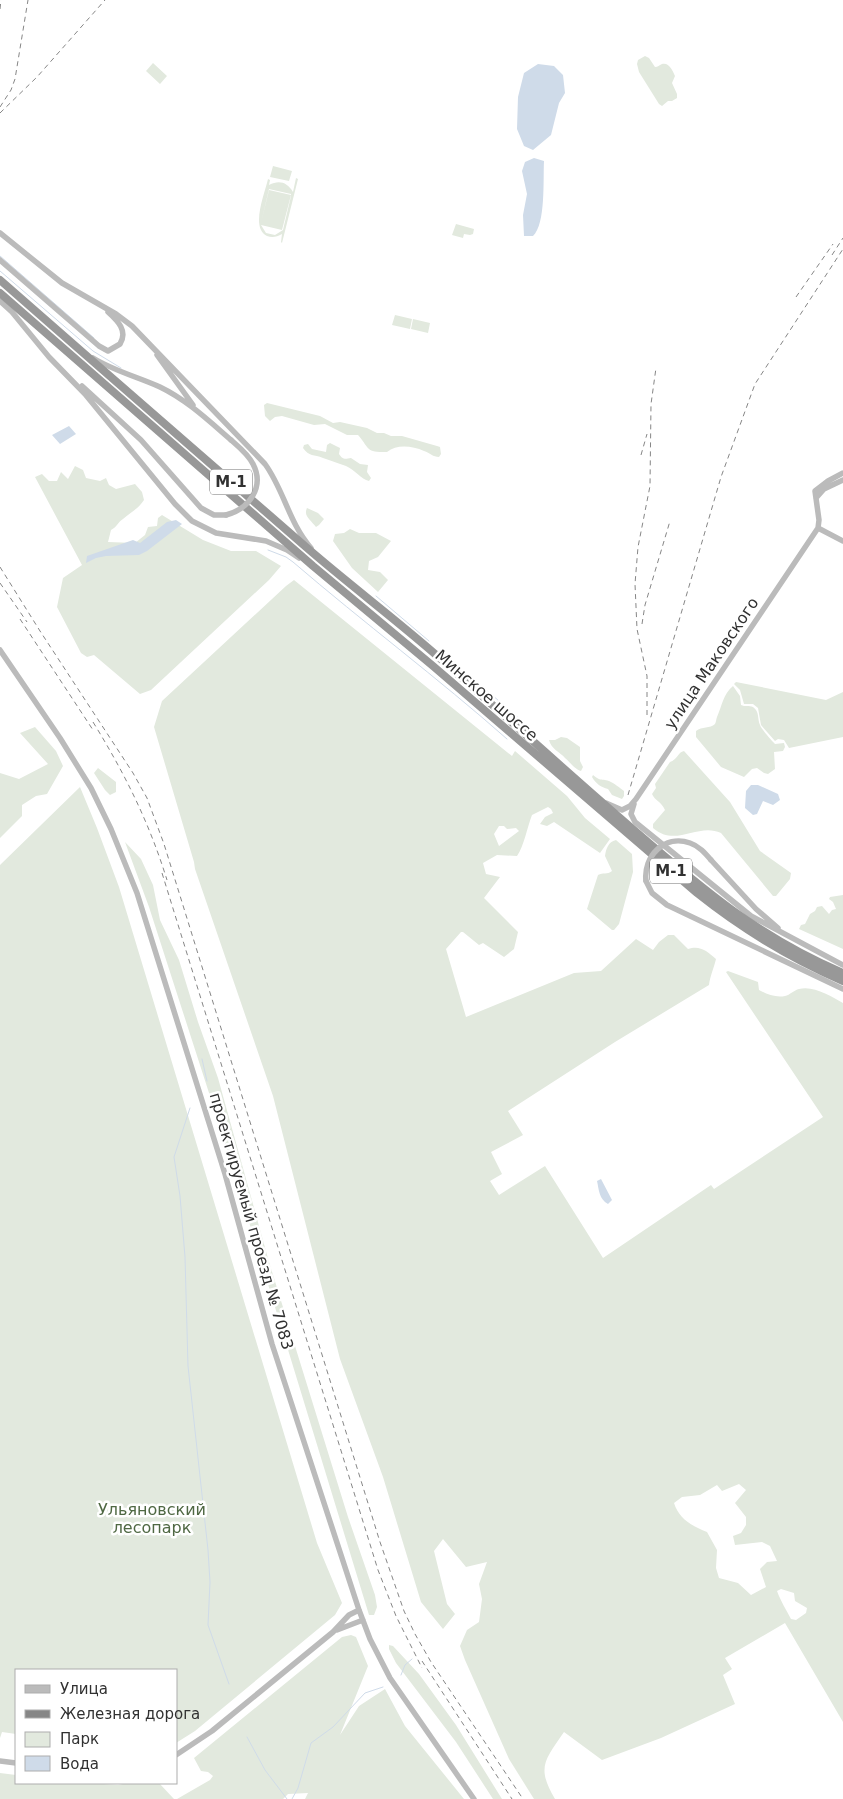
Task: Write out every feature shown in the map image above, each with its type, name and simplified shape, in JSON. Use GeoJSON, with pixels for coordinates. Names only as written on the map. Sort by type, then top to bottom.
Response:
{"type":"FeatureCollection","features":[{"type":"Feature","properties":{"kind":"highway","name":"М-1"},"geometry":{"type":"LineString","coordinates":[[0,280],[71,342]]}},
{"type":"Feature","properties":{"kind":"highway","name":"Минское шоссе"},"geometry":{"type":"LineString","coordinates":[[0,293],[313,566],[717,909],[777,949],[843,981]]}},
{"type":"Feature","properties":{"kind":"highway","name":"Минское шоссе"},"geometry":{"type":"LineString","coordinates":[[71,342],[326,564],[438,657],[596,798],[704,890],[744,920],[798,952],[843,973]]}},
{"type":"Feature","properties":{"kind":"main road"},"geometry":{"type":"LineString","coordinates":[[0,234],[62,283],[116,314],[142,335],[265,464],[276,481],[294,523],[307,543],[326,564]]}},
{"type":"Feature","properties":{"kind":"main road"},"geometry":{"type":"LineString","coordinates":[[0,260],[99,346],[112,350],[123,340],[123,330],[116,318],[99,304]]}},
{"type":"Feature","properties":{"kind":"main road"},"geometry":{"type":"LineString","coordinates":[[0,293],[44,351]]}},
{"type":"Feature","properties":{"kind":"main road"},"geometry":{"type":"LineString","coordinates":[[0,301],[12,312],[44,351],[106,418],[175,504],[192,521],[216,533],[266,541],[287,550],[313,566]]}},
{"type":"Feature","properties":{"kind":"main road"},"geometry":{"type":"LineString","coordinates":[[142,335],[200,414]]}},
{"type":"Feature","properties":{"kind":"main road"},"geometry":{"type":"LineString","coordinates":[[67,374],[141,440],[201,508],[214,515],[226,515],[240,510],[253,495],[257,482],[252,462],[231,440],[200,414],[162,388],[104,365],[71,342]]}},
{"type":"Feature","properties":{"kind":"main road"},"geometry":{"type":"LineString","coordinates":[[843,473],[815,491],[819,520],[818,528],[843,541]]}},
{"type":"Feature","properties":{"kind":"main road"},"geometry":{"type":"LineString","coordinates":[[816,498],[824,489],[843,480]]}},
{"type":"Feature","properties":{"kind":"main road","name":"улица Маковского"},"geometry":{"type":"LineString","coordinates":[[636,800],[818,528]]}},
{"type":"Feature","properties":{"kind":"main road","name":"проектируемый проезд № 7083"},"geometry":{"type":"LineString","coordinates":[[0,650],[60,738],[91,788],[111,829],[137,894],[220,1157],[272,1344],[359,1610],[380,1660],[390,1678],[474,1799]]}},
{"type":"Feature","properties":{"kind":"main road"},"geometry":{"type":"LineString","coordinates":[[596,798],[622,810],[636,800]]}},
{"type":"Feature","properties":{"kind":"main road"},"geometry":{"type":"LineString","coordinates":[[636,800],[631,814],[635,822],[751,916],[843,965]]}},
{"type":"Feature","properties":{"kind":"main road"},"geometry":{"type":"LineString","coordinates":[[788,936],[756,909],[698,847],[690,843],[677,841],[660,847],[651,857],[646,870],[646,882],[652,893],[667,905],[843,989]]}},
{"type":"Feature","properties":{"kind":"main road"},"geometry":{"type":"LineString","coordinates":[[178,1754],[212,1731],[333,1632],[349,1615],[359,1610]]}},
{"type":"Feature","properties":{"kind":"main road"},"geometry":{"type":"LineString","coordinates":[[333,1632],[363,1620]]}},
{"type":"Feature","properties":{"kind":"main road"},"geometry":{"type":"LineString","coordinates":[[0,1761],[15,1763]]}},
{"type":"Feature","properties":{"kind":"green space"},"geometry":{"type":"Polygon","coordinates":[[[645,56],[649,58],[655,67],[662,64],[669,66],[675,76],[672,83],[677,98],[668,101],[662,106],[639,72],[638,60],[645,56]]]}},
{"type":"Feature","properties":{"kind":"green space"},"geometry":{"type":"Polygon","coordinates":[[[153,63],[167,76],[160,84],[146,71],[153,63]]]}},
{"type":"Feature","properties":{"kind":"green space"},"geometry":{"type":"Polygon","coordinates":[[[273,166],[292,171],[289,181],[270,177],[273,166]]]}},
{"type":"Feature","properties":{"kind":"green space"},"geometry":{"type":"Polygon","coordinates":[[[296,178],[298,179],[282,243],[282,234],[271,237],[262,232],[259,218],[260,210],[268,179],[270,180],[269,185],[282,183],[293,192],[296,178]],[[269,189],[261,223],[269,190],[291,195],[269,189]],[[291,195],[282,230],[261,225],[266,233],[275,235],[283,230],[291,195]]]}},
{"type":"Feature","properties":{"kind":"green space"},"geometry":{"type":"Polygon","coordinates":[[[456,224],[474,229],[473,234],[464,234],[463,238],[452,235],[456,224]]]}},
{"type":"Feature","properties":{"kind":"green space"},"geometry":{"type":"Polygon","coordinates":[[[395,315],[412,319],[410,329],[392,325],[395,315]]]}},
{"type":"Feature","properties":{"kind":"green space"},"geometry":{"type":"Polygon","coordinates":[[[413,319],[430,323],[428,333],[411,329],[413,319]]]}},
{"type":"Feature","properties":{"kind":"green space"},"geometry":{"type":"Polygon","coordinates":[[[267,403],[320,416],[333,423],[340,422],[367,428],[377,433],[402,436],[437,446],[440,447],[441,454],[437,457],[410,447],[395,448],[387,452],[375,451],[368,448],[358,435],[347,435],[325,424],[314,425],[282,416],[275,417],[270,421],[265,416],[264,405],[267,403]]]}},
{"type":"Feature","properties":{"kind":"green space"},"geometry":{"type":"Polygon","coordinates":[[[330,443],[340,448],[339,454],[343,458],[351,458],[360,464],[368,465],[367,472],[371,478],[369,481],[346,466],[310,454],[303,448],[304,445],[308,444],[312,449],[326,452],[327,445],[330,443]]]}},
{"type":"Feature","properties":{"kind":"green space"},"geometry":{"type":"Polygon","coordinates":[[[75,466],[83,470],[86,478],[100,481],[106,478],[109,485],[116,489],[135,484],[142,492],[144,500],[111,530],[108,542],[135,543],[145,535],[148,527],[157,526],[158,518],[162,515],[203,540],[231,551],[256,551],[281,566],[269,580],[151,690],[140,694],[94,655],[87,657],[81,653],[57,607],[63,578],[82,565],[35,477],[42,474],[49,481],[57,481],[61,472],[68,479],[75,466]]]}},
{"type":"Feature","properties":{"kind":"green space"},"geometry":{"type":"Polygon","coordinates":[[[307,508],[318,513],[324,519],[316,527],[307,516],[307,508]]]}},
{"type":"Feature","properties":{"kind":"green space"},"geometry":{"type":"Polygon","coordinates":[[[350,529],[359,533],[376,533],[391,541],[378,557],[369,561],[368,570],[380,572],[388,580],[378,592],[352,568],[333,541],[335,534],[344,533],[350,529]]]}},
{"type":"Feature","properties":{"kind":"green space"},"geometry":{"type":"Polygon","coordinates":[[[294,580],[512,756],[515,751],[567,796],[585,818],[610,839],[600,853],[554,822],[547,826],[540,824],[545,817],[553,813],[548,807],[532,815],[524,842],[517,856],[497,855],[483,863],[486,874],[500,877],[484,898],[518,932],[514,949],[504,957],[483,943],[479,945],[463,932],[446,949],[466,1017],[574,973],[601,971],[636,939],[653,950],[668,935],[674,935],[688,949],[700,948],[716,959],[709,985],[615,1042],[508,1111],[523,1135],[491,1152],[502,1174],[490,1181],[499,1195],[545,1166],[603,1258],[711,1185],[714,1189],[823,1117],[726,972],[728,971],[758,982],[759,990],[771,995],[785,996],[795,990],[804,988],[822,992],[843,1003],[843,1722],[785,1623],[725,1658],[732,1669],[723,1675],[735,1704],[661,1738],[602,1760],[564,1732],[548,1757],[544,1771],[549,1788],[555,1799],[534,1799],[509,1759],[460,1646],[467,1630],[479,1622],[482,1599],[479,1584],[487,1562],[466,1567],[443,1539],[434,1551],[447,1604],[455,1614],[443,1629],[421,1602],[383,1477],[340,1359],[273,1096],[195,869],[154,727],[162,701],[294,580]],[[499,826],[494,834],[499,846],[519,831],[516,828],[507,829],[504,826],[499,826]],[[739,1484],[722,1491],[717,1485],[700,1495],[682,1497],[674,1503],[683,1518],[707,1532],[717,1550],[716,1568],[719,1578],[738,1583],[751,1595],[766,1587],[760,1569],[767,1562],[777,1561],[770,1546],[762,1542],[735,1545],[733,1536],[741,1533],[746,1525],[746,1517],[735,1503],[746,1490],[739,1484]],[[781,1589],[777,1591],[791,1619],[796,1620],[806,1613],[807,1608],[795,1601],[794,1593],[781,1589]]]}},
{"type":"Feature","properties":{"kind":"green space"},"geometry":{"type":"Polygon","coordinates":[[[736,682],[826,700],[843,692],[843,737],[789,748],[784,740],[778,739],[775,741],[761,725],[758,708],[753,704],[744,704],[740,690],[734,684],[736,682]]]}},
{"type":"Feature","properties":{"kind":"green space"},"geometry":{"type":"Polygon","coordinates":[[[733,686],[740,696],[741,705],[752,706],[758,713],[759,723],[771,740],[775,744],[784,743],[783,751],[774,752],[775,769],[768,774],[757,768],[752,769],[744,777],[721,767],[696,737],[696,731],[715,724],[725,696],[733,686]]]}},
{"type":"Feature","properties":{"kind":"green space"},"geometry":{"type":"Polygon","coordinates":[[[35,727],[56,751],[63,766],[47,794],[36,796],[22,805],[22,816],[0,838],[0,773],[19,779],[48,764],[20,733],[35,727]]]}},
{"type":"Feature","properties":{"kind":"green space"},"geometry":{"type":"Polygon","coordinates":[[[561,737],[567,738],[580,747],[580,761],[583,767],[581,771],[574,767],[550,743],[549,740],[561,737]]]}},
{"type":"Feature","properties":{"kind":"green space"},"geometry":{"type":"Polygon","coordinates":[[[684,751],[730,802],[760,851],[791,873],[790,879],[776,896],[773,896],[721,833],[704,830],[670,836],[662,834],[653,828],[653,824],[665,810],[652,794],[656,788],[655,784],[670,762],[684,751]]]}},
{"type":"Feature","properties":{"kind":"green space"},"geometry":{"type":"Polygon","coordinates":[[[98,768],[116,782],[116,792],[110,795],[105,790],[94,773],[98,768]]]}},
{"type":"Feature","properties":{"kind":"green space"},"geometry":{"type":"Polygon","coordinates":[[[593,775],[611,782],[624,791],[622,799],[612,795],[608,789],[597,783],[592,777],[593,775]]]}},
{"type":"Feature","properties":{"kind":"green space","name":"Ульяновский лесопарк"},"geometry":{"type":"Polygon","coordinates":[[[80,787],[119,887],[317,1543],[342,1603],[335,1615],[195,1731],[178,1742],[178,1669],[15,1669],[15,1734],[2,1732],[0,1738],[0,865],[80,787]]]}},
{"type":"Feature","properties":{"kind":"green space"},"geometry":{"type":"Polygon","coordinates":[[[616,840],[632,854],[633,872],[619,924],[612,930],[587,909],[598,875],[612,871],[605,856],[609,844],[616,840]]]}},
{"type":"Feature","properties":{"kind":"green space"},"geometry":{"type":"Polygon","coordinates":[[[125,842],[141,859],[153,885],[160,920],[179,960],[218,1078],[269,1262],[348,1517],[375,1595],[377,1607],[374,1615],[369,1615],[220,1127],[149,907],[125,842]]]}},
{"type":"Feature","properties":{"kind":"green space"},"geometry":{"type":"Polygon","coordinates":[[[843,895],[843,949],[799,929],[817,907],[822,906],[829,914],[832,910],[836,909],[833,902],[829,899],[830,897],[843,895]]]}},
{"type":"Feature","properties":{"kind":"green space"},"geometry":{"type":"Polygon","coordinates":[[[351,1635],[356,1637],[368,1666],[340,1735],[359,1706],[385,1689],[405,1726],[464,1799],[305,1799],[308,1793],[288,1794],[283,1799],[177,1799],[210,1780],[213,1776],[208,1772],[201,1771],[194,1758],[342,1637],[351,1635]]]}},
{"type":"Feature","properties":{"kind":"green space"},"geometry":{"type":"Polygon","coordinates":[[[389,1645],[393,1646],[419,1674],[456,1725],[502,1799],[493,1799],[456,1742],[396,1663],[389,1645]]]}},
{"type":"Feature","properties":{"kind":"green space"},"geometry":{"type":"Polygon","coordinates":[[[0,1773],[15,1775],[15,1784],[160,1784],[174,1799],[0,1799],[0,1773]]]}},
{"type":"Feature","properties":{"kind":"water"},"geometry":{"type":"Polygon","coordinates":[[[538,64],[554,66],[563,75],[565,93],[559,103],[551,135],[533,150],[524,146],[517,129],[518,97],[524,73],[538,64]]]}},
{"type":"Feature","properties":{"kind":"water"},"geometry":{"type":"Polygon","coordinates":[[[534,158],[544,161],[542,212],[537,230],[533,236],[524,236],[523,215],[527,194],[522,171],[525,162],[534,158]]]}},
{"type":"Feature","properties":{"kind":"water"},"geometry":{"type":"Polygon","coordinates":[[[69,426],[76,434],[60,444],[52,435],[69,426]]]}},
{"type":"Feature","properties":{"kind":"water"},"geometry":{"type":"Polygon","coordinates":[[[176,520],[182,524],[139,555],[106,556],[86,563],[87,556],[133,540],[140,543],[167,522],[176,520]]]}},
{"type":"Feature","properties":{"kind":"water"},"geometry":{"type":"Polygon","coordinates":[[[751,785],[758,785],[778,794],[780,800],[773,805],[763,801],[757,814],[753,815],[745,808],[746,791],[751,785]]]}},
{"type":"Feature","properties":{"kind":"water"},"geometry":{"type":"Polygon","coordinates":[[[601,1179],[612,1200],[608,1204],[603,1200],[599,1191],[597,1181],[601,1179]]]}},
{"type":"Feature","properties":{"kind":"waterway"},"geometry":{"type":"LineString","coordinates":[[0,256],[94,338]]}},
{"type":"Feature","properties":{"kind":"waterway"},"geometry":{"type":"LineString","coordinates":[[0,271],[93,351],[121,368]]}},
{"type":"Feature","properties":{"kind":"waterway"},"geometry":{"type":"LineString","coordinates":[[268,550],[293,562],[507,739]]}},
{"type":"Feature","properties":{"kind":"waterway"},"geometry":{"type":"LineString","coordinates":[[376,596],[429,641]]}},
{"type":"Feature","properties":{"kind":"waterway"},"geometry":{"type":"LineString","coordinates":[[446,655],[522,721]]}},
{"type":"Feature","properties":{"kind":"waterway"},"geometry":{"type":"LineString","coordinates":[[202,1059],[207,1081]]}},
{"type":"Feature","properties":{"kind":"waterway"},"geometry":{"type":"LineString","coordinates":[[190,1108],[174,1157],[180,1196],[185,1257],[188,1366],[208,1550],[210,1582],[208,1625],[229,1684]]}},
{"type":"Feature","properties":{"kind":"waterway"},"geometry":{"type":"LineString","coordinates":[[401,1675],[405,1665],[412,1659]]}},
{"type":"Feature","properties":{"kind":"waterway"},"geometry":{"type":"LineString","coordinates":[[292,1799],[298,1788],[311,1743],[333,1727],[365,1693],[383,1687]]}},
{"type":"Feature","properties":{"kind":"waterway"},"geometry":{"type":"LineString","coordinates":[[247,1737],[265,1770],[287,1799]]}},
{"type":"Feature","properties":{"kind":"railway"},"geometry":{"type":"LineString","coordinates":[[0,9],[1,0]]}},
{"type":"Feature","properties":{"kind":"railway"},"geometry":{"type":"LineString","coordinates":[[0,107],[11,90],[15,79],[28,0]]}},
{"type":"Feature","properties":{"kind":"railway"},"geometry":{"type":"LineString","coordinates":[[0,113],[37,77],[105,0]]}},
{"type":"Feature","properties":{"kind":"railway"},"geometry":{"type":"LineString","coordinates":[[832,255],[843,238]]}},
{"type":"Feature","properties":{"kind":"railway"},"geometry":{"type":"LineString","coordinates":[[796,297],[833,244]]}},
{"type":"Feature","properties":{"kind":"railway"},"geometry":{"type":"LineString","coordinates":[[628,795],[721,477],[755,384],[843,249]]}},
{"type":"Feature","properties":{"kind":"railway"},"geometry":{"type":"LineString","coordinates":[[647,715],[647,676],[637,629],[635,584],[638,547],[650,486],[651,404],[656,368]]}},
{"type":"Feature","properties":{"kind":"railway"},"geometry":{"type":"LineString","coordinates":[[641,455],[647,434]]}},
{"type":"Feature","properties":{"kind":"railway"},"geometry":{"type":"LineString","coordinates":[[642,624],[645,605],[670,521]]}},
{"type":"Feature","properties":{"kind":"railway"},"geometry":{"type":"LineString","coordinates":[[0,567],[133,773],[147,798],[164,844],[380,1542],[404,1611],[431,1662],[523,1799]]}},
{"type":"Feature","properties":{"kind":"railway"},"geometry":{"type":"LineString","coordinates":[[0,583],[27,622]]}},
{"type":"Feature","properties":{"kind":"railway"},"geometry":{"type":"LineString","coordinates":[[20,619],[93,730]]}},
{"type":"Feature","properties":{"kind":"railway"},"geometry":{"type":"LineString","coordinates":[[93,722],[116,760],[144,818],[167,880]]}},
{"type":"Feature","properties":{"kind":"railway"},"geometry":{"type":"LineString","coordinates":[[162,873],[378,1570],[396,1616],[422,1668]]}},
{"type":"Feature","properties":{"kind":"railway"},"geometry":{"type":"LineString","coordinates":[[422,1661],[512,1799]]}}]}
